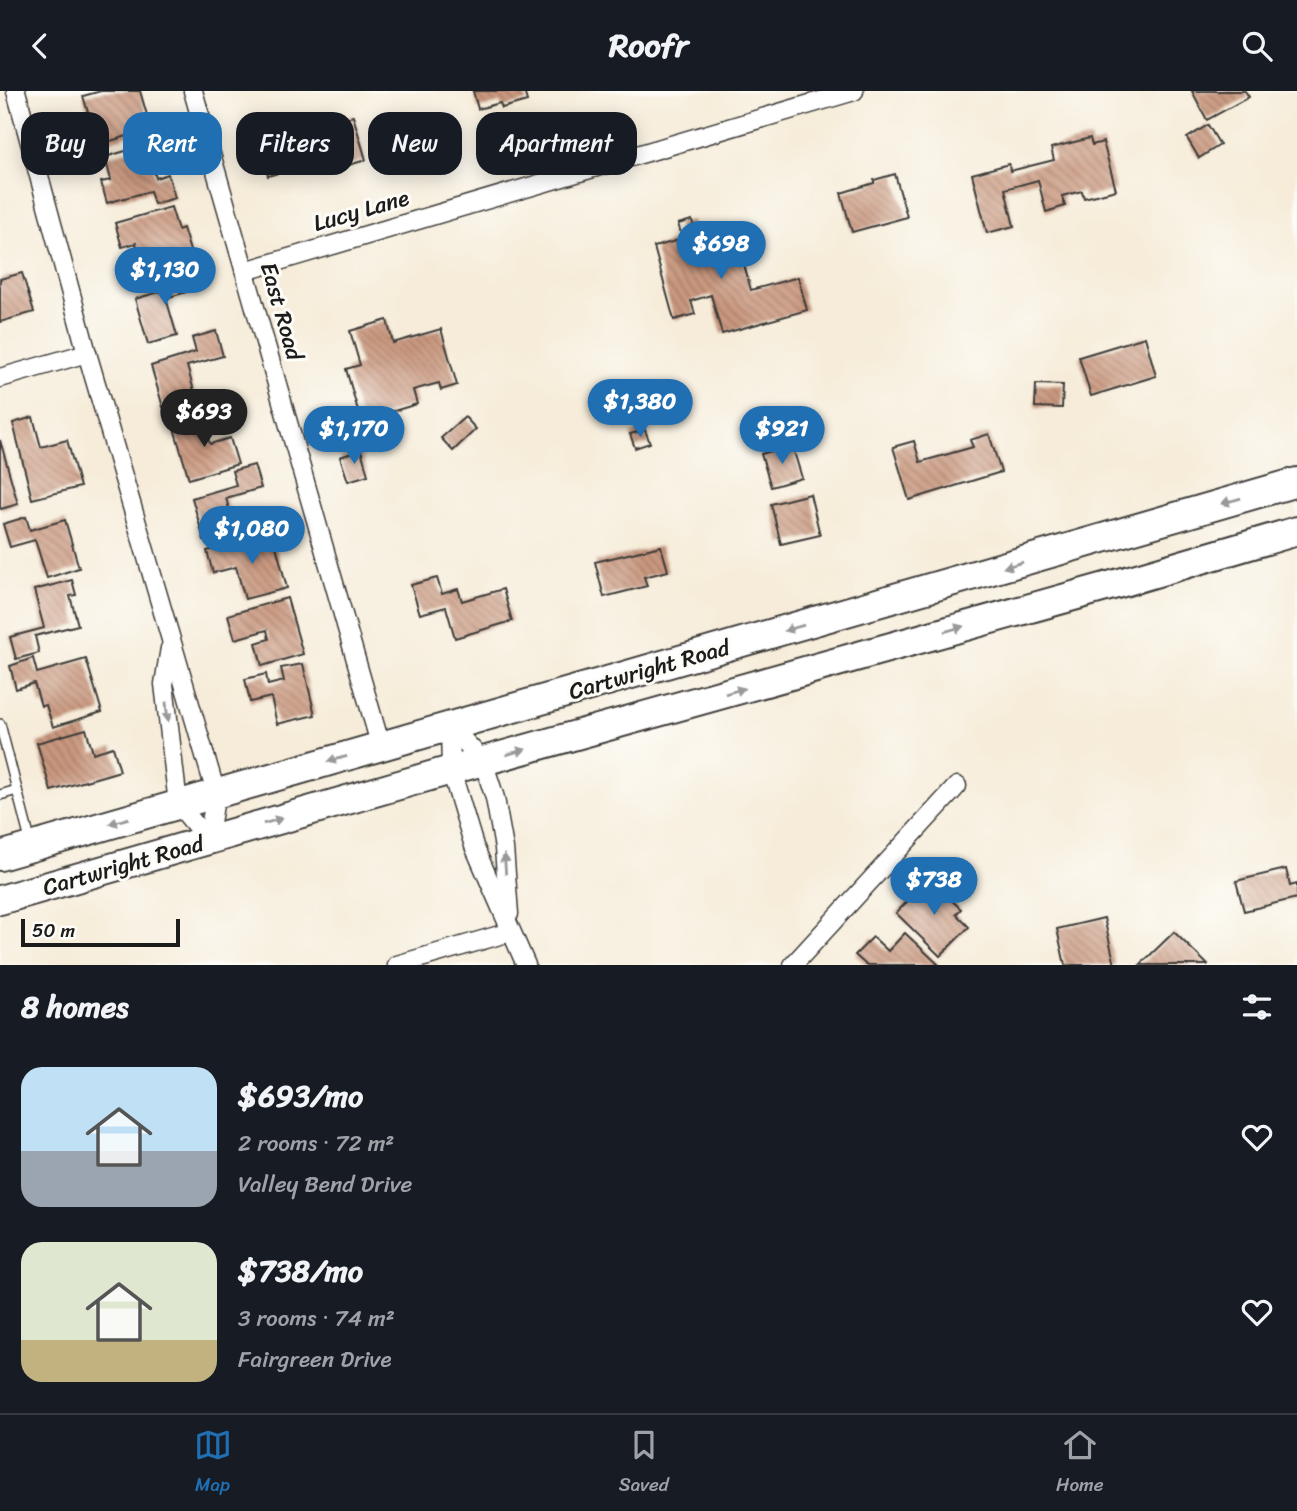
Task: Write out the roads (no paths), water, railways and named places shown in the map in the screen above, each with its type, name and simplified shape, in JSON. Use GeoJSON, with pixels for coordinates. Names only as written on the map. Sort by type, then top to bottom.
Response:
{"type":"FeatureCollection","features":[{"type":"Feature","properties":{"kind":"main road","name":"Cartwright Road"},"geometry":{"type":"LineString","coordinates":[[0,856],[1297,482]]}},
{"type":"Feature","properties":{"kind":"main road","name":"Cartwright Road"},"geometry":{"type":"LineString","coordinates":[[0,900],[1297,531]]}},
{"type":"Feature","properties":{"kind":"main road"},"geometry":{"type":"LineString","coordinates":[[1111,537],[1127,581]]}},
{"type":"Feature","properties":{"kind":"street"},"geometry":{"type":"LineString","coordinates":[[16,91],[87,353],[216,793],[208,840]]}},
{"type":"Feature","properties":{"kind":"street","name":"East Road"},"geometry":{"type":"LineString","coordinates":[[193,91],[381,747]]}},
{"type":"Feature","properties":{"kind":"street","name":"Lucy Lane"},"geometry":{"type":"LineString","coordinates":[[245,271],[854,91]]}},
{"type":"Feature","properties":{"kind":"street"},"geometry":{"type":"LineString","coordinates":[[0,379],[87,353]]}},
{"type":"Feature","properties":{"kind":"street"},"geometry":{"type":"LineString","coordinates":[[171,645],[164,684],[178,804],[208,840]]}},
{"type":"Feature","properties":{"kind":"street"},"geometry":{"type":"LineString","coordinates":[[450,726],[482,761],[495,798],[504,848],[510,932]]}},
{"type":"Feature","properties":{"kind":"street"},"geometry":{"type":"LineString","coordinates":[[450,726],[451,770],[474,846],[526,965]]}},
{"type":"Feature","properties":{"kind":"street"},"geometry":{"type":"LineString","coordinates":[[793,965],[957,786]]}},
{"type":"Feature","properties":{"kind":"street"},"geometry":{"type":"LineString","coordinates":[[397,965],[510,932]]}},
{"type":"Feature","properties":{"kind":"lane"},"geometry":{"type":"LineString","coordinates":[[0,724],[31,847]]}},
{"type":"Feature","properties":{"kind":"lane"},"geometry":{"type":"LineString","coordinates":[[0,795],[17,790]]}}]}
